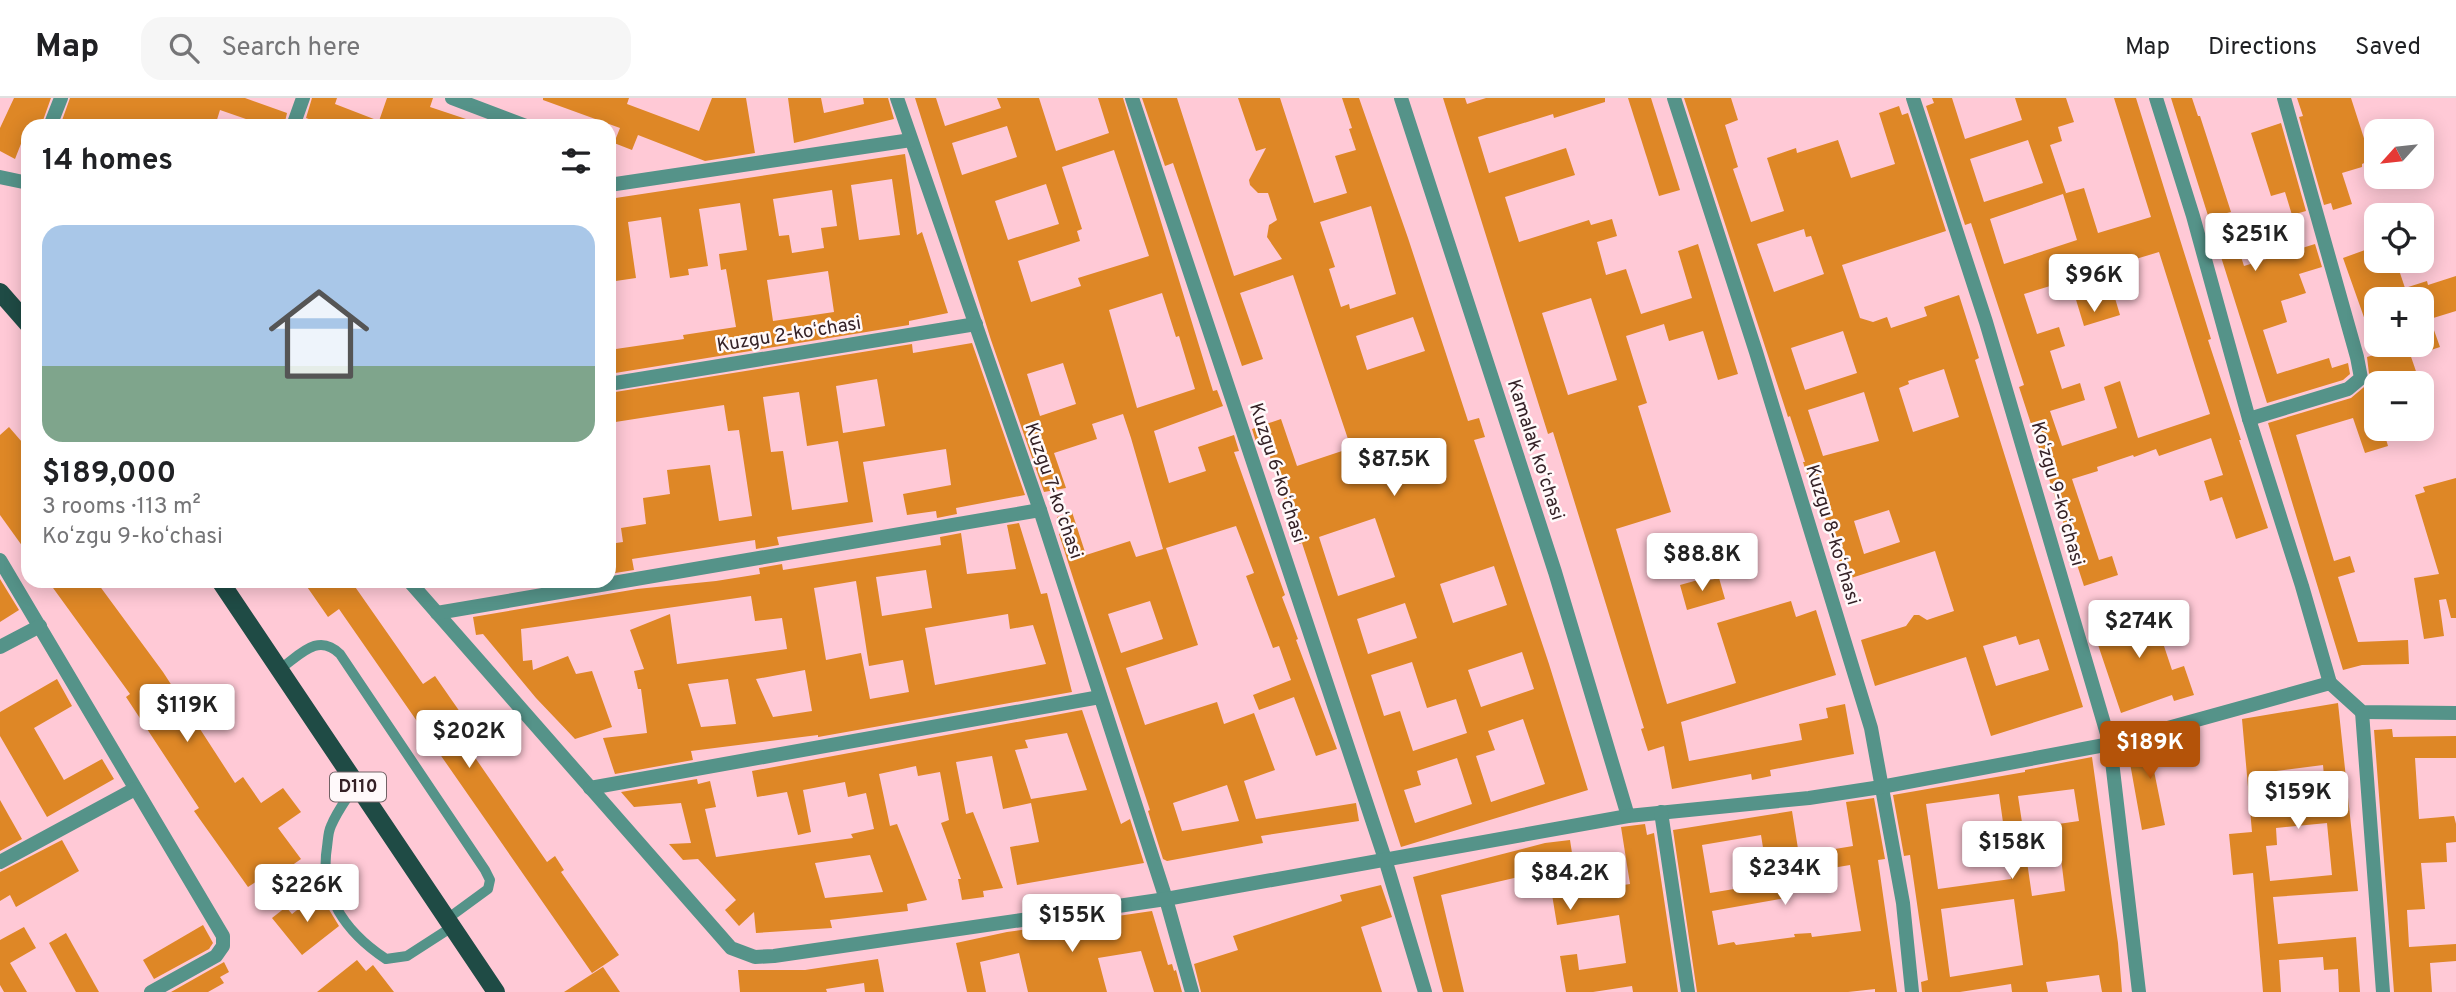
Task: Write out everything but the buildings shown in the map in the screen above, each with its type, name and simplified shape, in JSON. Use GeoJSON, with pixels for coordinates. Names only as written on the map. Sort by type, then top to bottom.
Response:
{"type":"FeatureCollection","features":[{"type":"Feature","properties":{"kind":"main road"},"geometry":{"type":"LineString","coordinates":[[0,292],[21,316]]}},
{"type":"Feature","properties":{"kind":"main road","name":"D110"},"geometry":{"type":"LineString","coordinates":[[225,588],[496,992]]}},
{"type":"Feature","properties":{"kind":"street"},"geometry":{"type":"LineString","coordinates":[[53,119],[61,98]]}},
{"type":"Feature","properties":{"kind":"street"},"geometry":{"type":"LineString","coordinates":[[296,119],[303,98]]}},
{"type":"Feature","properties":{"kind":"street"},"geometry":{"type":"LineString","coordinates":[[452,98],[508,119]]}},
{"type":"Feature","properties":{"kind":"street","name":"Kuzgu 7-koʻchasi"},"geometry":{"type":"LineString","coordinates":[[897,98],[1040,510],[1166,899],[1192,992]]}},
{"type":"Feature","properties":{"kind":"street","name":"Kuzgu 6-koʻchasi"},"geometry":{"type":"LineString","coordinates":[[1132,98],[1385,859],[1424,992]]}},
{"type":"Feature","properties":{"kind":"street","name":"Kamalak koʻchasi"},"geometry":{"type":"LineString","coordinates":[[1401,98],[1555,572],[1628,816]]}},
{"type":"Feature","properties":{"kind":"street","name":"Kuzgu 8-koʻchasi"},"geometry":{"type":"LineString","coordinates":[[1674,98],[1756,352],[1871,728],[1903,903],[1912,992]]}},
{"type":"Feature","properties":{"kind":"street","name":"Koʻzgu 9-koʻchasi"},"geometry":{"type":"LineString","coordinates":[[1913,98],[1990,335],[2110,744],[2139,992]]}},
{"type":"Feature","properties":{"kind":"street"},"geometry":{"type":"LineString","coordinates":[[2156,98],[2193,216],[2249,419],[2330,683],[2362,712],[2456,713]]}},
{"type":"Feature","properties":{"kind":"street"},"geometry":{"type":"LineString","coordinates":[[2249,419],[2348,389],[2361,378],[2284,98]]}},
{"type":"Feature","properties":{"kind":"street"},"geometry":{"type":"LineString","coordinates":[[616,184],[911,140]]}},
{"type":"Feature","properties":{"kind":"street"},"geometry":{"type":"LineString","coordinates":[[0,177],[21,182]]}},
{"type":"Feature","properties":{"kind":"street","name":"Kuzgu 2-koʻchasi"},"geometry":{"type":"LineString","coordinates":[[616,383],[976,324]]}},
{"type":"Feature","properties":{"kind":"street"},"geometry":{"type":"LineString","coordinates":[[616,582],[1040,510]]}},
{"type":"Feature","properties":{"kind":"street"},"geometry":{"type":"LineString","coordinates":[[0,560],[223,936],[223,946],[216,956],[151,992]]}},
{"type":"Feature","properties":{"kind":"street"},"geometry":{"type":"LineString","coordinates":[[416,588],[731,948],[755,957],[1166,899],[1628,816],[1809,798],[1881,787],[2110,744],[2330,683]]}},
{"type":"Feature","properties":{"kind":"street"},"geometry":{"type":"LineString","coordinates":[[437,613],[583,588]]}},
{"type":"Feature","properties":{"kind":"street"},"geometry":{"type":"LineString","coordinates":[[0,647],[40,626]]}},
{"type":"Feature","properties":{"kind":"street"},"geometry":{"type":"LineString","coordinates":[[590,788],[1100,698]]}},
{"type":"Feature","properties":{"kind":"street"},"geometry":{"type":"LineString","coordinates":[[2362,712],[2383,992]]}},
{"type":"Feature","properties":{"kind":"street"},"geometry":{"type":"LineString","coordinates":[[0,862],[135,789]]}},
{"type":"Feature","properties":{"kind":"street"},"geometry":{"type":"LineString","coordinates":[[1661,812],[1688,992]]}},
{"type":"Feature","properties":{"kind":"lane"},"geometry":{"type":"LineString","coordinates":[[279,669],[314,646],[322,643],[331,646],[347,665],[490,880],[488,889],[407,956],[386,959],[365,945],[344,919],[328,891],[324,864],[330,827],[356,784]]}}]}
